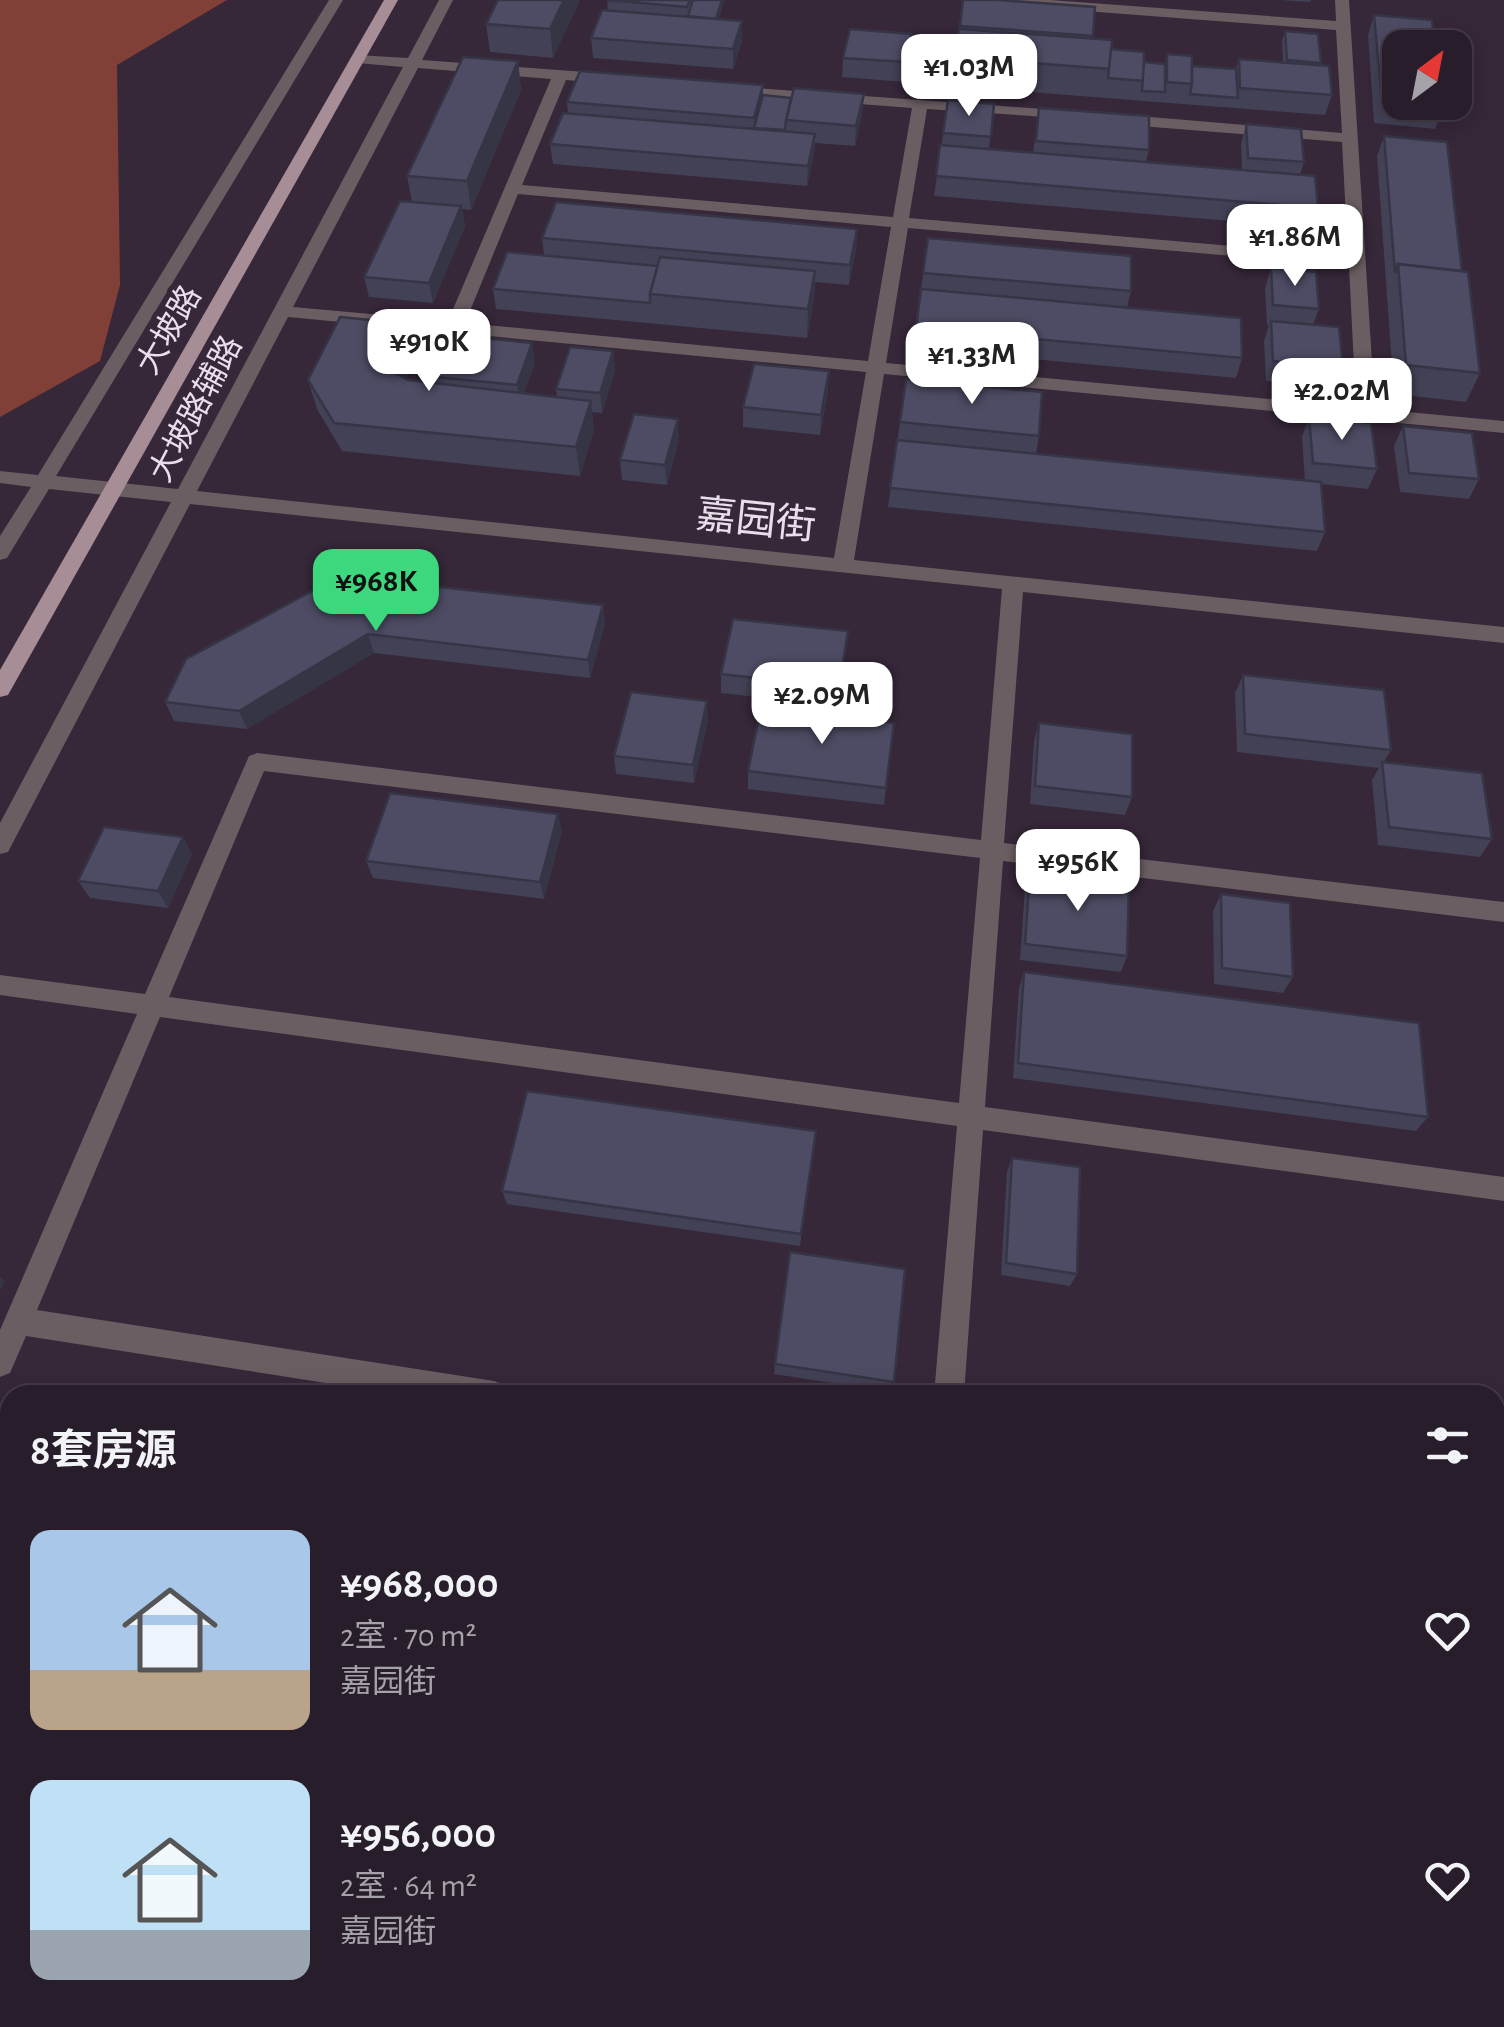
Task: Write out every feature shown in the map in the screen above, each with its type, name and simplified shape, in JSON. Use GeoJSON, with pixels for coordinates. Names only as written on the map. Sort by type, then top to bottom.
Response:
{"type":"FeatureCollection","features":[{"type":"Feature","properties":{"kind":"main road","name":"大坡路"},"geometry":{"type":"LineString","coordinates":[[4,676],[391,0]]}},
{"type":"Feature","properties":{"kind":"street"},"geometry":{"type":"LineString","coordinates":[[0,553],[336,0]]}},
{"type":"Feature","properties":{"kind":"street","name":"大坡路辅路"},"geometry":{"type":"LineString","coordinates":[[0,846],[446,0]]}},
{"type":"Feature","properties":{"kind":"street"},"geometry":{"type":"LineString","coordinates":[[992,0],[1344,26]]}},
{"type":"Feature","properties":{"kind":"street"},"geometry":{"type":"LineString","coordinates":[[1342,0],[1366,414]]}},
{"type":"Feature","properties":{"kind":"street"},"geometry":{"type":"LineString","coordinates":[[357,59],[636,81]]}},
{"type":"Feature","properties":{"kind":"street"},"geometry":{"type":"LineString","coordinates":[[454,328],[560,75]]}},
{"type":"Feature","properties":{"kind":"street"},"geometry":{"type":"LineString","coordinates":[[712,87],[1350,138]]}},
{"type":"Feature","properties":{"kind":"street"},"geometry":{"type":"LineString","coordinates":[[843,566],[920,104]]}},
{"type":"Feature","properties":{"kind":"street"},"geometry":{"type":"LineString","coordinates":[[512,189],[1357,262]]}},
{"type":"Feature","properties":{"kind":"street"},"geometry":{"type":"LineString","coordinates":[[282,311],[1504,427]]}},
{"type":"Feature","properties":{"kind":"street","name":"嘉园街"},"geometry":{"type":"LineString","coordinates":[[0,477],[1504,636]]}},
{"type":"Feature","properties":{"kind":"street"},"geometry":{"type":"LineString","coordinates":[[951,1385],[1013,583]]}},
{"type":"Feature","properties":{"kind":"street"},"geometry":{"type":"LineString","coordinates":[[0,1363],[257,762],[1504,912]]}},
{"type":"Feature","properties":{"kind":"street"},"geometry":{"type":"LineString","coordinates":[[0,985],[1504,1188]]}},
{"type":"Feature","properties":{"kind":"street"},"geometry":{"type":"LineString","coordinates":[[18,1321],[430,1385]]}},
{"type":"Feature","properties":{"kind":"shaded area"},"geometry":{"type":"Polygon","coordinates":[[[0,0],[227,0],[117,65],[120,285],[100,361],[0,417],[0,0]]]}},
{"type":"Feature","properties":{"kind":"building"},"geometry":{"type":"Polygon","coordinates":[[[498,0],[564,0],[550,29],[486,24],[498,0]]]}},
{"type":"Feature","properties":{"kind":"building"},"geometry":{"type":"Polygon","coordinates":[[[607,0],[690,0],[687,7],[607,0]]]}},
{"type":"Feature","properties":{"kind":"building"},"geometry":{"type":"Polygon","coordinates":[[[693,0],[722,0],[716,19],[688,16],[693,0]]]}},
{"type":"Feature","properties":{"kind":"building"},"geometry":{"type":"Polygon","coordinates":[[[963,0],[1095,7],[1093,36],[960,26],[963,0]]]}},
{"type":"Feature","properties":{"kind":"building"},"geometry":{"type":"Polygon","coordinates":[[[602,10],[742,21],[733,49],[591,38],[602,10]]]}},
{"type":"Feature","properties":{"kind":"building"},"geometry":{"type":"Polygon","coordinates":[[[1374,15],[1432,20],[1433,30],[1382,30],[1382,103],[1374,15]]]}},
{"type":"Feature","properties":{"kind":"building"},"geometry":{"type":"Polygon","coordinates":[[[850,29],[911,34],[906,62],[843,58],[850,29]]]}},
{"type":"Feature","properties":{"kind":"building"},"geometry":{"type":"Polygon","coordinates":[[[959,29],[1112,40],[1110,69],[954,57],[959,29]]]}},
{"type":"Feature","properties":{"kind":"building"},"geometry":{"type":"Polygon","coordinates":[[[1285,31],[1318,34],[1321,63],[1287,60],[1285,31]]]}},
{"type":"Feature","properties":{"kind":"building"},"geometry":{"type":"Polygon","coordinates":[[[1111,49],[1144,52],[1144,81],[1108,78],[1111,49]]]}},
{"type":"Feature","properties":{"kind":"building"},"geometry":{"type":"Polygon","coordinates":[[[1167,54],[1192,56],[1192,84],[1167,82],[1167,54]]]}},
{"type":"Feature","properties":{"kind":"building"},"geometry":{"type":"Polygon","coordinates":[[[463,57],[518,61],[467,181],[407,176],[463,57]]]}},
{"type":"Feature","properties":{"kind":"building"},"geometry":{"type":"Polygon","coordinates":[[[1239,59],[1329,66],[1332,95],[1240,88],[1239,59]]]}},
{"type":"Feature","properties":{"kind":"building"},"geometry":{"type":"Polygon","coordinates":[[[1144,62],[1165,64],[1165,92],[1142,91],[1144,62]]]}},
{"type":"Feature","properties":{"kind":"building"},"geometry":{"type":"Polygon","coordinates":[[[1192,66],[1236,69],[1238,98],[1190,94],[1192,66]]]}},
{"type":"Feature","properties":{"kind":"building"},"geometry":{"type":"Polygon","coordinates":[[[580,71],[763,85],[754,118],[567,102],[580,71]]]}},
{"type":"Feature","properties":{"kind":"building"},"geometry":{"type":"Polygon","coordinates":[[[794,88],[864,94],[856,126],[786,120],[794,88]]]}},
{"type":"Feature","properties":{"kind":"building"},"geometry":{"type":"Polygon","coordinates":[[[763,95],[791,98],[785,130],[754,128],[763,95]]]}},
{"type":"Feature","properties":{"kind":"building"},"geometry":{"type":"Polygon","coordinates":[[[948,100],[994,104],[991,137],[943,133],[948,100]]]}},
{"type":"Feature","properties":{"kind":"building"},"geometry":{"type":"Polygon","coordinates":[[[1039,108],[1149,116],[1149,150],[1036,141],[1039,108]]]}},
{"type":"Feature","properties":{"kind":"building"},"geometry":{"type":"Polygon","coordinates":[[[563,113],[815,134],[808,166],[550,144],[563,113]]]}},
{"type":"Feature","properties":{"kind":"building"},"geometry":{"type":"Polygon","coordinates":[[[1246,124],[1301,129],[1304,162],[1248,158],[1246,124]]]}},
{"type":"Feature","properties":{"kind":"building"},"geometry":{"type":"Polygon","coordinates":[[[1384,136],[1447,142],[1462,271],[1398,264],[1395,273],[1384,136]]]}},
{"type":"Feature","properties":{"kind":"building"},"geometry":{"type":"Polygon","coordinates":[[[940,145],[1315,176],[1318,208],[936,176],[940,145]]]}},
{"type":"Feature","properties":{"kind":"building"},"geometry":{"type":"Polygon","coordinates":[[[400,201],[461,206],[429,283],[364,277],[400,201]]]}},
{"type":"Feature","properties":{"kind":"building"},"geometry":{"type":"Polygon","coordinates":[[[556,202],[857,229],[850,265],[542,238],[556,202]]]}},
{"type":"Feature","properties":{"kind":"building"},"geometry":{"type":"Polygon","coordinates":[[[928,238],[1131,256],[1131,291],[923,273],[928,238]]]}},
{"type":"Feature","properties":{"kind":"building"},"geometry":{"type":"Polygon","coordinates":[[[507,252],[658,266],[650,303],[493,289],[507,252]]]}},
{"type":"Feature","properties":{"kind":"building"},"geometry":{"type":"Polygon","coordinates":[[[660,257],[815,271],[808,309],[650,294],[660,257]]]}},
{"type":"Feature","properties":{"kind":"building"},"geometry":{"type":"Polygon","coordinates":[[[1398,264],[1468,272],[1480,373],[1406,365],[1398,264]]]}},
{"type":"Feature","properties":{"kind":"building"},"geometry":{"type":"Polygon","coordinates":[[[1271,268],[1316,272],[1319,309],[1273,305],[1271,268]]]}},
{"type":"Feature","properties":{"kind":"building"},"geometry":{"type":"Polygon","coordinates":[[[921,289],[1241,318],[1242,358],[916,328],[921,289]]]}},
{"type":"Feature","properties":{"kind":"building"},"geometry":{"type":"Polygon","coordinates":[[[340,317],[412,324],[390,370],[408,380],[591,401],[576,447],[334,423],[308,380],[340,317]]]}},
{"type":"Feature","properties":{"kind":"building"},"geometry":{"type":"Polygon","coordinates":[[[1271,321],[1339,327],[1343,368],[1273,361],[1271,321]]]}},
{"type":"Feature","properties":{"kind":"building"},"geometry":{"type":"Polygon","coordinates":[[[442,334],[532,343],[517,385],[424,376],[442,334]]]}},
{"type":"Feature","properties":{"kind":"building"},"geometry":{"type":"Polygon","coordinates":[[[570,347],[613,351],[600,393],[556,389],[570,347]]]}},
{"type":"Feature","properties":{"kind":"building"},"geometry":{"type":"Polygon","coordinates":[[[754,364],[829,371],[821,415],[743,407],[754,364]]]}},
{"type":"Feature","properties":{"kind":"building"},"geometry":{"type":"Polygon","coordinates":[[[906,379],[1042,392],[1039,436],[900,422],[906,379]]]}},
{"type":"Feature","properties":{"kind":"building"},"geometry":{"type":"Polygon","coordinates":[[[634,414],[678,419],[665,465],[620,460],[634,414]]]}},
{"type":"Feature","properties":{"kind":"building"},"geometry":{"type":"Polygon","coordinates":[[[1309,417],[1371,423],[1377,469],[1313,463],[1309,417]]]}},
{"type":"Feature","properties":{"kind":"building"},"geometry":{"type":"Polygon","coordinates":[[[1403,426],[1472,433],[1479,479],[1409,473],[1403,426]]]}},
{"type":"Feature","properties":{"kind":"building"},"geometry":{"type":"Polygon","coordinates":[[[897,440],[1321,482],[1325,532],[890,488],[897,440]]]}},
{"type":"Feature","properties":{"kind":"building"},"geometry":{"type":"Polygon","coordinates":[[[340,576],[603,605],[588,660],[368,634],[239,711],[165,702],[186,659],[340,576]]]}},
{"type":"Feature","properties":{"kind":"building"},"geometry":{"type":"Polygon","coordinates":[[[733,619],[848,631],[839,688],[721,674],[733,619]]]}},
{"type":"Feature","properties":{"kind":"building"},"geometry":{"type":"Polygon","coordinates":[[[1243,675],[1384,690],[1391,750],[1245,734],[1243,675]]]}},
{"type":"Feature","properties":{"kind":"building"},"geometry":{"type":"Polygon","coordinates":[[[631,692],[707,701],[693,765],[614,756],[631,692]]]}},
{"type":"Feature","properties":{"kind":"building"},"geometry":{"type":"Polygon","coordinates":[[[761,707],[894,723],[886,788],[748,771],[761,707]]]}},
{"type":"Feature","properties":{"kind":"building"},"geometry":{"type":"Polygon","coordinates":[[[1039,723],[1132,734],[1132,797],[1035,786],[1039,723]]]}},
{"type":"Feature","properties":{"kind":"building"},"geometry":{"type":"Polygon","coordinates":[[[1382,762],[1482,773],[1492,839],[1389,827],[1382,762]]]}},
{"type":"Feature","properties":{"kind":"building"},"geometry":{"type":"Polygon","coordinates":[[[390,793],[558,814],[540,882],[366,861],[390,793]]]}},
{"type":"Feature","properties":{"kind":"building"},"geometry":{"type":"Polygon","coordinates":[[[104,827],[183,837],[158,891],[78,881],[104,827]]]}},
{"type":"Feature","properties":{"kind":"building"},"geometry":{"type":"Polygon","coordinates":[[[1030,871],[1129,883],[1127,956],[1025,944],[1030,871]]]}},
{"type":"Feature","properties":{"kind":"building"},"geometry":{"type":"Polygon","coordinates":[[[1221,894],[1290,903],[1293,977],[1222,968],[1221,894]]]}},
{"type":"Feature","properties":{"kind":"building"},"geometry":{"type":"Polygon","coordinates":[[[1024,972],[1419,1023],[1428,1117],[1018,1063],[1024,972]]]}},
{"type":"Feature","properties":{"kind":"building"},"geometry":{"type":"Polygon","coordinates":[[[527,1091],[816,1131],[801,1234],[502,1191],[527,1091]]]}},
{"type":"Feature","properties":{"kind":"building"},"geometry":{"type":"Polygon","coordinates":[[[1012,1158],[1080,1167],[1077,1274],[1006,1263],[1012,1158]]]}},
{"type":"Feature","properties":{"kind":"building"},"geometry":{"type":"Polygon","coordinates":[[[790,1252],[905,1269],[894,1382],[775,1364],[790,1252]]]}}]}
